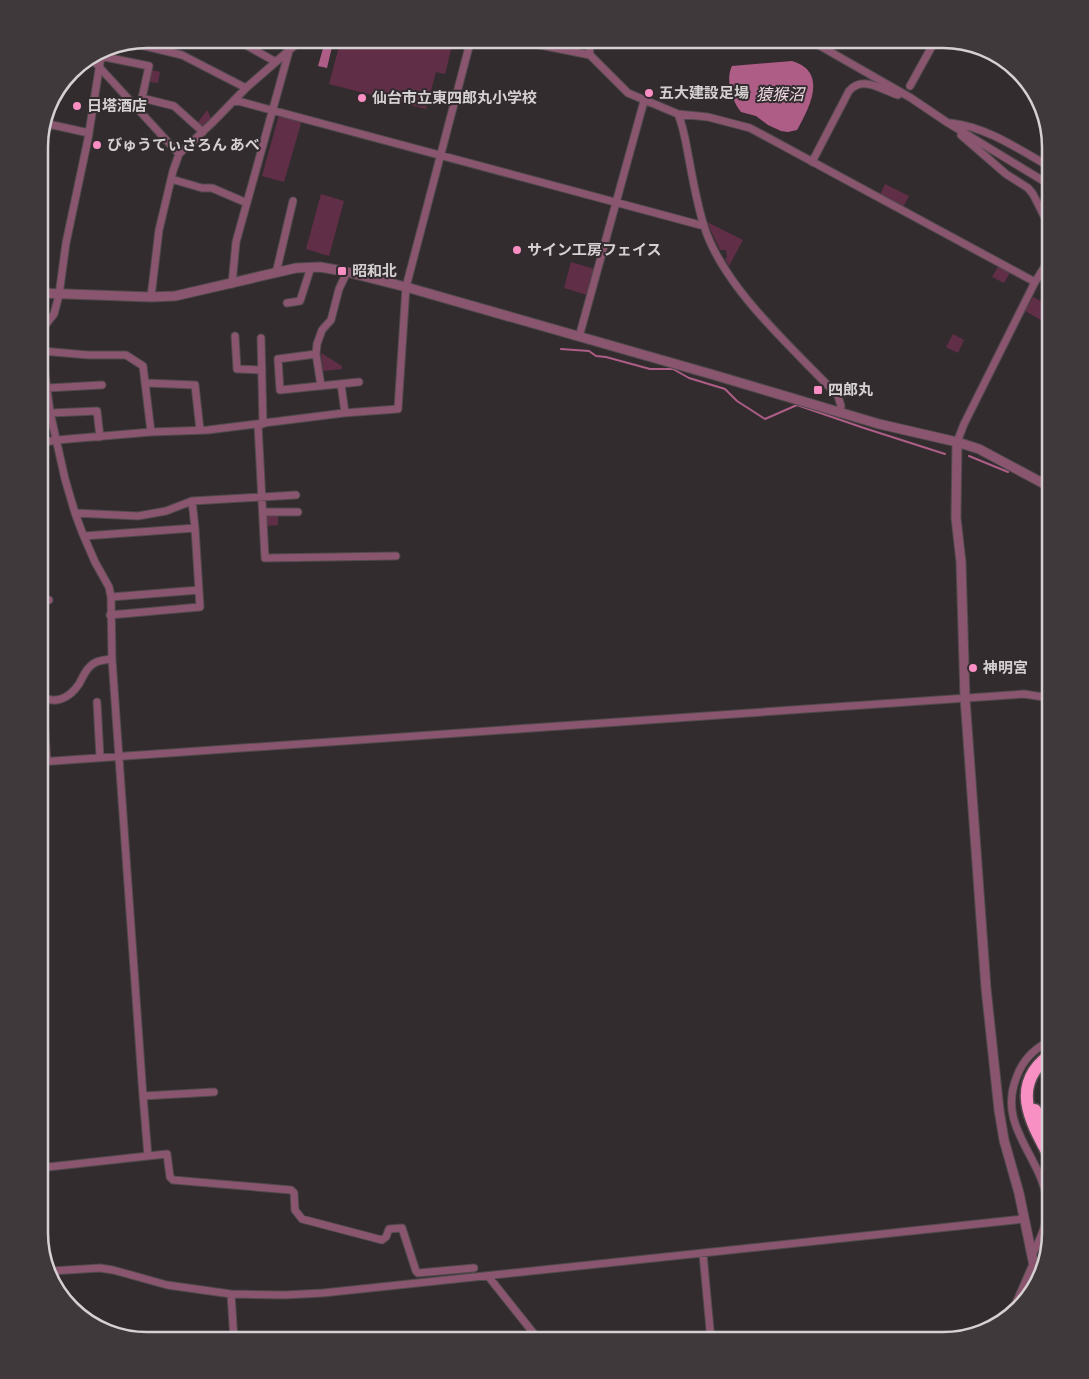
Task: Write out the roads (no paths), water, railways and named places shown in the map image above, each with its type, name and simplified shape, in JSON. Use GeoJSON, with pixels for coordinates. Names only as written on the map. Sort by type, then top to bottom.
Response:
{"type":"FeatureCollection","features":[{"type":"Feature","properties":{"kind":"highway"},"geometry":{"type":"LineString","coordinates":[[1042,1061],[1029,1081],[1026,1097],[1031,1121],[1042,1142]]}},
{"type":"Feature","properties":{"kind":"highway"},"geometry":{"type":"LineString","coordinates":[[1042,1071],[1037,1080],[1033,1096],[1038,1117],[1042,1122]]}},
{"type":"Feature","properties":{"kind":"street"},"geometry":{"type":"LineString","coordinates":[[153,48],[182,55],[246,88]]}},
{"type":"Feature","properties":{"kind":"street"},"geometry":{"type":"LineString","coordinates":[[251,48],[276,62]]}},
{"type":"Feature","properties":{"kind":"street"},"geometry":{"type":"LineString","coordinates":[[152,296],[160,230],[179,154],[246,88],[291,48]]}},
{"type":"Feature","properties":{"kind":"street"},"geometry":{"type":"LineString","coordinates":[[48,442],[151,432],[200,430],[345,413],[398,409],[406,287],[469,48]]}},
{"type":"Feature","properties":{"kind":"street"},"geometry":{"type":"LineString","coordinates":[[555,48],[590,55],[628,93],[644,101],[678,114],[708,117],[750,128],[1036,282]]}},
{"type":"Feature","properties":{"kind":"street"},"geometry":{"type":"LineString","coordinates":[[589,48],[590,55]]}},
{"type":"Feature","properties":{"kind":"street"},"geometry":{"type":"LineString","coordinates":[[824,48],[904,94],[1042,180]]}},
{"type":"Feature","properties":{"kind":"street"},"geometry":{"type":"LineString","coordinates":[[910,86],[931,48]]}},
{"type":"Feature","properties":{"kind":"street"},"geometry":{"type":"LineString","coordinates":[[232,284],[236,242],[289,50]]}},
{"type":"Feature","properties":{"kind":"street"},"geometry":{"type":"LineString","coordinates":[[109,55],[149,66],[142,98],[174,106],[203,132]]}},
{"type":"Feature","properties":{"kind":"street"},"geometry":{"type":"LineString","coordinates":[[48,321],[54,314],[59,295],[67,233],[89,133],[100,60]]}},
{"type":"Feature","properties":{"kind":"street"},"geometry":{"type":"LineString","coordinates":[[94,63],[179,154]]}},
{"type":"Feature","properties":{"kind":"street"},"geometry":{"type":"LineString","coordinates":[[812,162],[853,86],[858,83],[873,84],[893,93],[903,96],[904,94]]}},
{"type":"Feature","properties":{"kind":"street"},"geometry":{"type":"LineString","coordinates":[[234,100],[704,226]]}},
{"type":"Feature","properties":{"kind":"street"},"geometry":{"type":"LineString","coordinates":[[579,337],[644,101]]}},
{"type":"Feature","properties":{"kind":"street"},"geometry":{"type":"LineString","coordinates":[[678,114],[684,131],[704,226],[717,256],[742,292],[785,341],[838,396],[841,406],[839,413]]}},
{"type":"Feature","properties":{"kind":"street"},"geometry":{"type":"LineString","coordinates":[[948,123],[964,125],[994,136],[1042,163]]}},
{"type":"Feature","properties":{"kind":"street"},"geometry":{"type":"LineString","coordinates":[[948,123],[1006,174],[1028,188],[1034,194],[1042,211]]}},
{"type":"Feature","properties":{"kind":"street"},"geometry":{"type":"LineString","coordinates":[[50,124],[89,133]]}},
{"type":"Feature","properties":{"kind":"street"},"geometry":{"type":"LineString","coordinates":[[171,180],[202,188],[212,188],[247,203]]}},
{"type":"Feature","properties":{"kind":"street"},"geometry":{"type":"LineString","coordinates":[[276,272],[293,201]]}},
{"type":"Feature","properties":{"kind":"street"},"geometry":{"type":"LineString","coordinates":[[48,294],[175,296],[232,284],[276,272],[311,267],[347,272],[406,287],[839,413],[957,442],[987,453],[1042,483]]}},
{"type":"Feature","properties":{"kind":"street"},"geometry":{"type":"LineString","coordinates":[[287,303],[300,301],[311,267]]}},
{"type":"Feature","properties":{"kind":"street"},"geometry":{"type":"LineString","coordinates":[[321,386],[316,354],[317,344],[322,330],[330,320],[339,289],[347,272]]}},
{"type":"Feature","properties":{"kind":"street"},"geometry":{"type":"LineString","coordinates":[[1035,1268],[998,1110],[981,932],[965,698],[961,570],[956,518],[957,442],[960,431],[1042,272]]}},
{"type":"Feature","properties":{"kind":"street"},"geometry":{"type":"LineString","coordinates":[[235,336],[237,369],[262,370]]}},
{"type":"Feature","properties":{"kind":"street"},"geometry":{"type":"LineString","coordinates":[[261,338],[264,558],[396,556]]}},
{"type":"Feature","properties":{"kind":"street"},"geometry":{"type":"LineString","coordinates":[[48,352],[126,356],[143,366],[151,432]]}},
{"type":"Feature","properties":{"kind":"street"},"geometry":{"type":"LineString","coordinates":[[316,354],[278,358],[280,390],[359,382]]}},
{"type":"Feature","properties":{"kind":"street"},"geometry":{"type":"LineString","coordinates":[[146,383],[195,385],[200,430]]}},
{"type":"Feature","properties":{"kind":"street"},"geometry":{"type":"LineString","coordinates":[[341,384],[345,413]]}},
{"type":"Feature","properties":{"kind":"street"},"geometry":{"type":"LineString","coordinates":[[48,388],[102,385]]}},
{"type":"Feature","properties":{"kind":"street"},"geometry":{"type":"LineString","coordinates":[[48,394],[65,480],[75,513],[95,562],[109,587],[111,597],[112,659],[148,1156]]}},
{"type":"Feature","properties":{"kind":"street"},"geometry":{"type":"LineString","coordinates":[[51,413],[98,411],[100,438]]}},
{"type":"Feature","properties":{"kind":"street"},"geometry":{"type":"LineString","coordinates":[[75,513],[138,516],[166,512],[192,501],[296,495]]}},
{"type":"Feature","properties":{"kind":"street"},"geometry":{"type":"LineString","coordinates":[[110,615],[200,607],[192,501]]}},
{"type":"Feature","properties":{"kind":"street"},"geometry":{"type":"LineString","coordinates":[[263,512],[298,512]]}},
{"type":"Feature","properties":{"kind":"street"},"geometry":{"type":"LineString","coordinates":[[84,536],[195,528]]}},
{"type":"Feature","properties":{"kind":"street"},"geometry":{"type":"LineString","coordinates":[[111,597],[199,590]]}},
{"type":"Feature","properties":{"kind":"street"},"geometry":{"type":"LineString","coordinates":[[48,698],[56,701],[62,700],[72,694],[93,664],[112,659]]}},
{"type":"Feature","properties":{"kind":"street"},"geometry":{"type":"LineString","coordinates":[[48,762],[1024,694],[1042,697]]}},
{"type":"Feature","properties":{"kind":"street"},"geometry":{"type":"LineString","coordinates":[[97,702],[100,757]]}},
{"type":"Feature","properties":{"kind":"street"},"geometry":{"type":"LineString","coordinates":[[1042,1046],[1033,1052],[1020,1069],[1012,1090],[1011,1104],[1014,1126],[1042,1180]]}},
{"type":"Feature","properties":{"kind":"street"},"geometry":{"type":"LineString","coordinates":[[143,1096],[214,1092]]}},
{"type":"Feature","properties":{"kind":"street"},"geometry":{"type":"LineString","coordinates":[[48,1167],[167,1154],[170,1177],[173,1180],[291,1190],[294,1194],[295,1210],[302,1220],[382,1240],[386,1237],[389,1229],[402,1228],[418,1273],[474,1268]]}},
{"type":"Feature","properties":{"kind":"street"},"geometry":{"type":"LineString","coordinates":[[56,1271],[100,1268],[167,1285],[231,1294],[323,1293],[1024,1219]]}},
{"type":"Feature","properties":{"kind":"street"},"geometry":{"type":"LineString","coordinates":[[1018,1296],[1042,1235]]}},
{"type":"Feature","properties":{"kind":"street"},"geometry":{"type":"LineString","coordinates":[[703,1254],[710,1332]]}},
{"type":"Feature","properties":{"kind":"street"},"geometry":{"type":"LineString","coordinates":[[488,1276],[533,1332]]}},
{"type":"Feature","properties":{"kind":"street"},"geometry":{"type":"LineString","coordinates":[[231,1294],[233,1332]]}},
{"type":"Feature","properties":{"kind":"water"},"geometry":{"type":"Polygon","coordinates":[[[323,48],[332,48],[327,68],[318,66],[323,48]]]}},
{"type":"Feature","properties":{"kind":"water","name":"猿猴沼"},"geometry":{"type":"Polygon","coordinates":[[[792,61],[803,66],[810,73],[813,82],[810,101],[797,130],[781,131],[768,125],[756,116],[741,112],[735,102],[729,84],[732,66],[792,61]]]}},
{"type":"Feature","properties":{"kind":"waterway"},"geometry":{"type":"LineString","coordinates":[[561,349],[589,351],[596,356],[650,369],[673,369],[689,378],[725,389],[737,401],[765,419],[797,405],[945,454]]}},
{"type":"Feature","properties":{"kind":"waterway"},"geometry":{"type":"LineString","coordinates":[[969,456],[1008,472]]}},
{"type":"Feature","properties":{"kind":"place","name":"五大建設足場"},"geometry":{"type":"Point","coordinates":[649,93]}},
{"type":"Feature","properties":{"kind":"place","name":"仙台市立東四郎丸小学校"},"geometry":{"type":"Point","coordinates":[362,98]}},
{"type":"Feature","properties":{"kind":"place","name":"日塔酒店"},"geometry":{"type":"Point","coordinates":[77,106]}},
{"type":"Feature","properties":{"kind":"place","name":"びゅうてぃさろん あべ"},"geometry":{"type":"Point","coordinates":[97,145]}},
{"type":"Feature","properties":{"kind":"place","name":"サイン工房フェイス"},"geometry":{"type":"Point","coordinates":[517,250]}},
{"type":"Feature","properties":{"kind":"place","name":"昭和北"},"geometry":{"type":"Point","coordinates":[342,271]}},
{"type":"Feature","properties":{"kind":"place","name":"四郎丸"},"geometry":{"type":"Point","coordinates":[818,390]}},
{"type":"Feature","properties":{"kind":"place","name":"神明宮"},"geometry":{"type":"Point","coordinates":[973,668]}}]}
